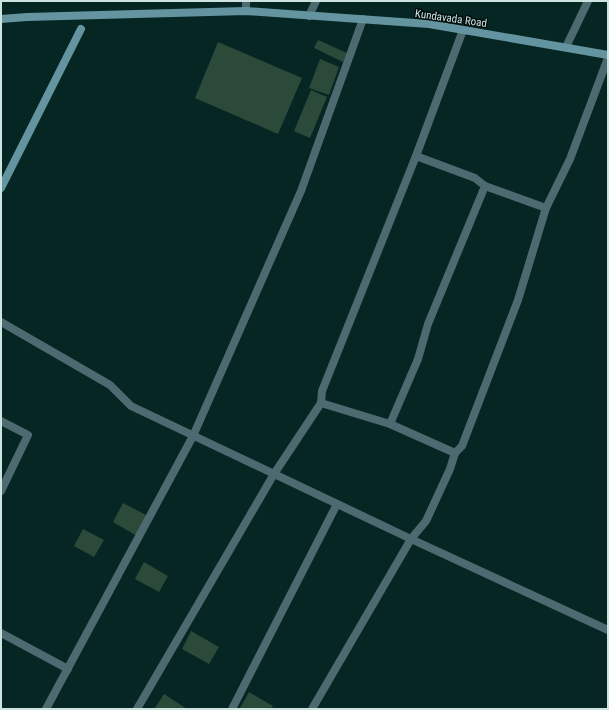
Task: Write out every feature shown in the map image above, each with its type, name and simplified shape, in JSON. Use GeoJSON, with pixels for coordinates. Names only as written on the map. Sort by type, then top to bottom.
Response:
{"type":"FeatureCollection","features":[{"type":"Feature","properties":{"kind":"street"},"geometry":{"type":"LineString","coordinates":[[246,1],[246,11]]}},
{"type":"Feature","properties":{"kind":"street"},"geometry":{"type":"LineString","coordinates":[[309,16],[316,1]]}},
{"type":"Feature","properties":{"kind":"street"},"geometry":{"type":"LineString","coordinates":[[566,48],[588,1]]}},
{"type":"Feature","properties":{"kind":"street","name":"Kundavada Road"},"geometry":{"type":"LineString","coordinates":[[1,20],[27,17],[246,11],[429,24],[608,56]]}},
{"type":"Feature","properties":{"kind":"street"},"geometry":{"type":"LineString","coordinates":[[46,709],[193,436],[301,191],[363,19]]}},
{"type":"Feature","properties":{"kind":"street"},"geometry":{"type":"LineString","coordinates":[[1,188],[81,29]]}},
{"type":"Feature","properties":{"kind":"street"},"geometry":{"type":"LineString","coordinates":[[137,709],[274,474],[321,403],[322,391],[416,156],[463,30]]}},
{"type":"Feature","properties":{"kind":"street"},"geometry":{"type":"LineString","coordinates":[[312,709],[411,539],[426,521],[450,469],[455,453],[462,446],[518,300],[546,208],[570,159],[608,56]]}},
{"type":"Feature","properties":{"kind":"street"},"geometry":{"type":"LineString","coordinates":[[416,156],[475,178],[485,186],[546,208]]}},
{"type":"Feature","properties":{"kind":"street"},"geometry":{"type":"LineString","coordinates":[[390,424],[418,359],[428,324],[485,186]]}},
{"type":"Feature","properties":{"kind":"street"},"geometry":{"type":"LineString","coordinates":[[1,322],[110,385],[131,406],[411,539],[608,630]]}},
{"type":"Feature","properties":{"kind":"street"},"geometry":{"type":"LineString","coordinates":[[321,403],[390,424],[455,453]]}},
{"type":"Feature","properties":{"kind":"street"},"geometry":{"type":"LineString","coordinates":[[1,420],[28,435],[1,491]]}},
{"type":"Feature","properties":{"kind":"street"},"geometry":{"type":"LineString","coordinates":[[232,709],[337,504]]}},
{"type":"Feature","properties":{"kind":"street"},"geometry":{"type":"LineString","coordinates":[[1,633],[68,668]]}},
{"type":"Feature","properties":{"kind":"building"},"geometry":{"type":"Polygon","coordinates":[[[318,40],[347,53],[343,62],[314,48],[318,40]]]}},
{"type":"Feature","properties":{"kind":"building"},"geometry":{"type":"Polygon","coordinates":[[[218,42],[302,78],[278,134],[195,98],[218,42]]]}},
{"type":"Feature","properties":{"kind":"building"},"geometry":{"type":"Polygon","coordinates":[[[320,59],[339,67],[329,95],[309,88],[320,59]]]}},
{"type":"Feature","properties":{"kind":"building"},"geometry":{"type":"Polygon","coordinates":[[[311,90],[327,97],[310,138],[294,131],[311,90]]]}},
{"type":"Feature","properties":{"kind":"building"},"geometry":{"type":"Polygon","coordinates":[[[123,503],[148,516],[137,536],[113,522],[123,503]]]}},
{"type":"Feature","properties":{"kind":"building"},"geometry":{"type":"Polygon","coordinates":[[[83,529],[104,540],[94,557],[74,546],[83,529]]]}},
{"type":"Feature","properties":{"kind":"building"},"geometry":{"type":"Polygon","coordinates":[[[144,562],[168,576],[159,592],[135,579],[144,562]]]}},
{"type":"Feature","properties":{"kind":"building"},"geometry":{"type":"Polygon","coordinates":[[[191,631],[219,647],[209,664],[182,649],[191,631]]]}},
{"type":"Feature","properties":{"kind":"building"},"geometry":{"type":"Polygon","coordinates":[[[249,692],[273,706],[271,709],[240,708],[249,692]]]}},
{"type":"Feature","properties":{"kind":"building"},"geometry":{"type":"Polygon","coordinates":[[[164,694],[187,709],[155,708],[164,694]]]}}]}
